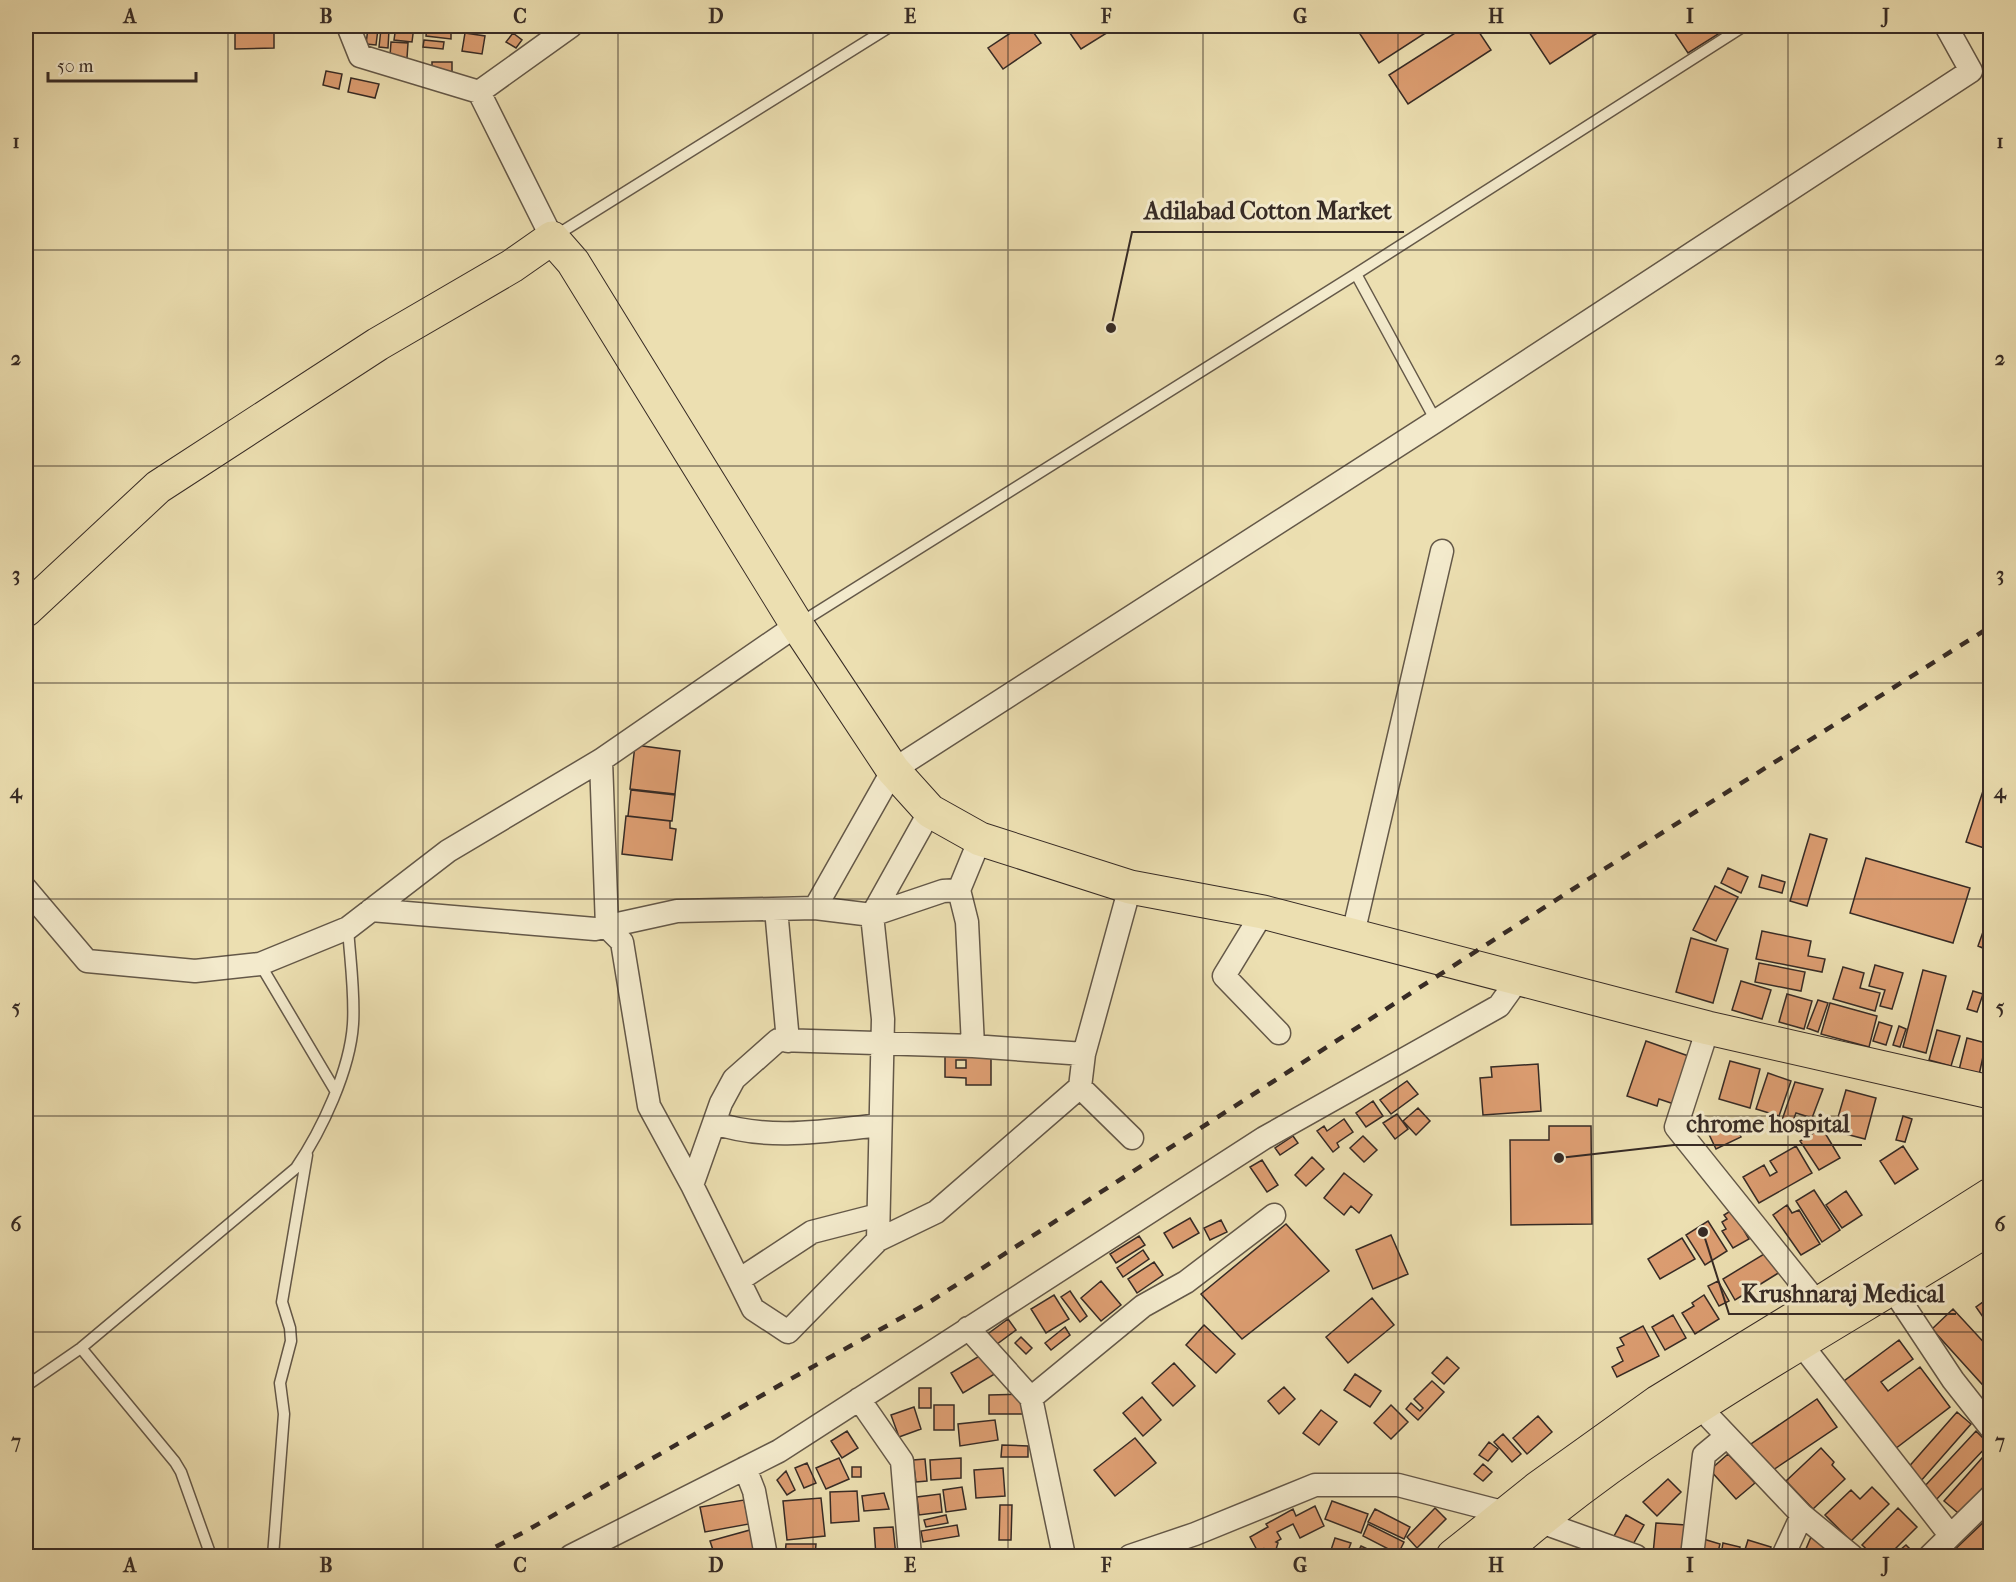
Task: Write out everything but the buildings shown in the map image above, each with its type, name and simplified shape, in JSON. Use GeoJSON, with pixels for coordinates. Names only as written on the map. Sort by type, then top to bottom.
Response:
{"type":"FeatureCollection","features":[{"type":"Feature","properties":{"kind":"main road"},"geometry":{"type":"LineString","coordinates":[[26,610],[158,487],[378,344],[512,266],[552,238],[573,262],[797,625],[893,770],[930,811],[980,839],[1130,888],[1263,912],[1708,1028],[1990,1092]]}},
{"type":"Feature","properties":{"kind":"main road"},"geometry":{"type":"LineString","coordinates":[[1498,1557],[1538,1521],[1591,1480],[1702,1405],[1801,1344],[1990,1195]]}},
{"type":"Feature","properties":{"kind":"main road"},"geometry":{"type":"LineString","coordinates":[[1453,1557],[1506,1513],[1658,1402],[1818,1304],[1885,1278],[1990,1228]]}},
{"type":"Feature","properties":{"kind":"street"},"geometry":{"type":"LineString","coordinates":[[348,26],[360,56],[479,92],[552,238]]}},
{"type":"Feature","properties":{"kind":"street"},"geometry":{"type":"LineString","coordinates":[[479,92],[571,26]]}},
{"type":"Feature","properties":{"kind":"street"},"geometry":{"type":"LineString","coordinates":[[814,908],[893,770],[1436,421],[1971,71],[1946,26]]}},
{"type":"Feature","properties":{"kind":"street"},"geometry":{"type":"LineString","coordinates":[[1353,934],[1442,551]]}},
{"type":"Feature","properties":{"kind":"street"},"geometry":{"type":"LineString","coordinates":[[26,889],[87,961],[195,971],[260,964],[348,928],[448,851],[601,760],[797,625]]}},
{"type":"Feature","properties":{"kind":"street"},"geometry":{"type":"LineString","coordinates":[[601,760],[607,927],[622,942],[649,1106],[692,1185],[753,1309],[788,1332],[878,1240],[936,1212],[1080,1087],[1084,1054],[1130,888]]}},
{"type":"Feature","properties":{"kind":"street"},"geometry":{"type":"LineString","coordinates":[[878,1240],[882,1019],[872,915],[930,811]]}},
{"type":"Feature","properties":{"kind":"street"},"geometry":{"type":"LineString","coordinates":[[973,1046],[967,922],[959,890],[980,839]]}},
{"type":"Feature","properties":{"kind":"street"},"geometry":{"type":"LineString","coordinates":[[371,910],[596,929],[677,910],[814,908],[872,915],[943,891],[959,890]]}},
{"type":"Feature","properties":{"kind":"street"},"geometry":{"type":"LineString","coordinates":[[776,909],[788,1041]]}},
{"type":"Feature","properties":{"kind":"street"},"geometry":{"type":"LineString","coordinates":[[1263,912],[1224,976],[1279,1033]]}},
{"type":"Feature","properties":{"kind":"street"},"geometry":{"type":"LineString","coordinates":[[572,1557],[779,1451],[1264,1138],[1499,1006],[1519,978]]}},
{"type":"Feature","properties":{"kind":"street"},"geometry":{"type":"LineString","coordinates":[[1708,1028],[1676,1127],[1818,1304]]}},
{"type":"Feature","properties":{"kind":"street"},"geometry":{"type":"LineString","coordinates":[[692,1185],[721,1103],[734,1079],[778,1040],[973,1046],[1084,1054]]}},
{"type":"Feature","properties":{"kind":"street"},"geometry":{"type":"LineString","coordinates":[[1080,1087],[1132,1138]]}},
{"type":"Feature","properties":{"kind":"street"},"geometry":{"type":"LineString","coordinates":[[715,1123],[733,1129],[799,1134],[880,1125]]}},
{"type":"Feature","properties":{"kind":"street"},"geometry":{"type":"LineString","coordinates":[[739,1280],[812,1232],[878,1215]]}},
{"type":"Feature","properties":{"kind":"street"},"geometry":{"type":"LineString","coordinates":[[1030,1398],[1143,1306],[1186,1282],[1274,1215]]}},
{"type":"Feature","properties":{"kind":"street"},"geometry":{"type":"LineString","coordinates":[[1885,1278],[1953,1380],[1990,1427]]}},
{"type":"Feature","properties":{"kind":"street"},"geometry":{"type":"LineString","coordinates":[[968,1328],[1030,1398],[1064,1557]]}},
{"type":"Feature","properties":{"kind":"street"},"geometry":{"type":"LineString","coordinates":[[1801,1344],[1950,1535]]}},
{"type":"Feature","properties":{"kind":"street"},"geometry":{"type":"LineString","coordinates":[[858,1400],[902,1461],[910,1557]]}},
{"type":"Feature","properties":{"kind":"street"},"geometry":{"type":"LineString","coordinates":[[1702,1405],[1711,1419],[1802,1515],[1852,1557]]}},
{"type":"Feature","properties":{"kind":"street"},"geometry":{"type":"LineString","coordinates":[[1692,1557],[1704,1455],[1727,1436]]}},
{"type":"Feature","properties":{"kind":"street"},"geometry":{"type":"LineString","coordinates":[[745,1468],[754,1491],[766,1557]]}},
{"type":"Feature","properties":{"kind":"street"},"geometry":{"type":"LineString","coordinates":[[1130,1557],[1195,1534],[1314,1485],[1398,1485],[1506,1513]]}},
{"type":"Feature","properties":{"kind":"street"},"geometry":{"type":"LineString","coordinates":[[1930,1557],[1990,1497]]}},
{"type":"Feature","properties":{"kind":"street"},"geometry":{"type":"LineString","coordinates":[[1783,1557],[1802,1515]]}},
{"type":"Feature","properties":{"kind":"street"},"geometry":{"type":"LineString","coordinates":[[1538,1521],[1636,1557]]}},
{"type":"Feature","properties":{"kind":"street"},"geometry":{"type":"LineString","coordinates":[[1163,1545],[1191,1557]]}},
{"type":"Feature","properties":{"kind":"lane"},"geometry":{"type":"LineString","coordinates":[[552,238],[891,26]]}},
{"type":"Feature","properties":{"kind":"lane"},"geometry":{"type":"LineString","coordinates":[[797,625],[1744,26]]}},
{"type":"Feature","properties":{"kind":"lane"},"geometry":{"type":"LineString","coordinates":[[1356,273],[1436,421]]}},
{"type":"Feature","properties":{"kind":"lane"},"geometry":{"type":"LineString","coordinates":[[26,1386],[81,1348],[279,1184],[296,1168],[308,1151],[336,1092],[347,1062],[354,1022],[348,928]]}},
{"type":"Feature","properties":{"kind":"lane"},"geometry":{"type":"LineString","coordinates":[[260,964],[336,1092]]}},
{"type":"Feature","properties":{"kind":"lane"},"geometry":{"type":"LineString","coordinates":[[273,1557],[284,1414],[280,1376],[291,1341],[290,1328],[282,1302],[308,1151]]}},
{"type":"Feature","properties":{"kind":"lane"},"geometry":{"type":"LineString","coordinates":[[81,1348],[175,1462],[181,1472],[211,1557]]}},
{"type":"Feature","properties":{"kind":"railway"},"geometry":{"type":"LineString","coordinates":[[478,1556],[928,1303],[1598,873],[1990,627]]}},
{"type":"Feature","properties":{"kind":"place","name":"Adilabad Cotton Market"},"geometry":{"type":"Point","coordinates":[1111,328]}},
{"type":"Feature","properties":{"kind":"place","name":"chrome hospital"},"geometry":{"type":"Point","coordinates":[1559,1158]}},
{"type":"Feature","properties":{"kind":"place","name":"Krushnaraj Medical"},"geometry":{"type":"Point","coordinates":[1703,1232]}}]}
